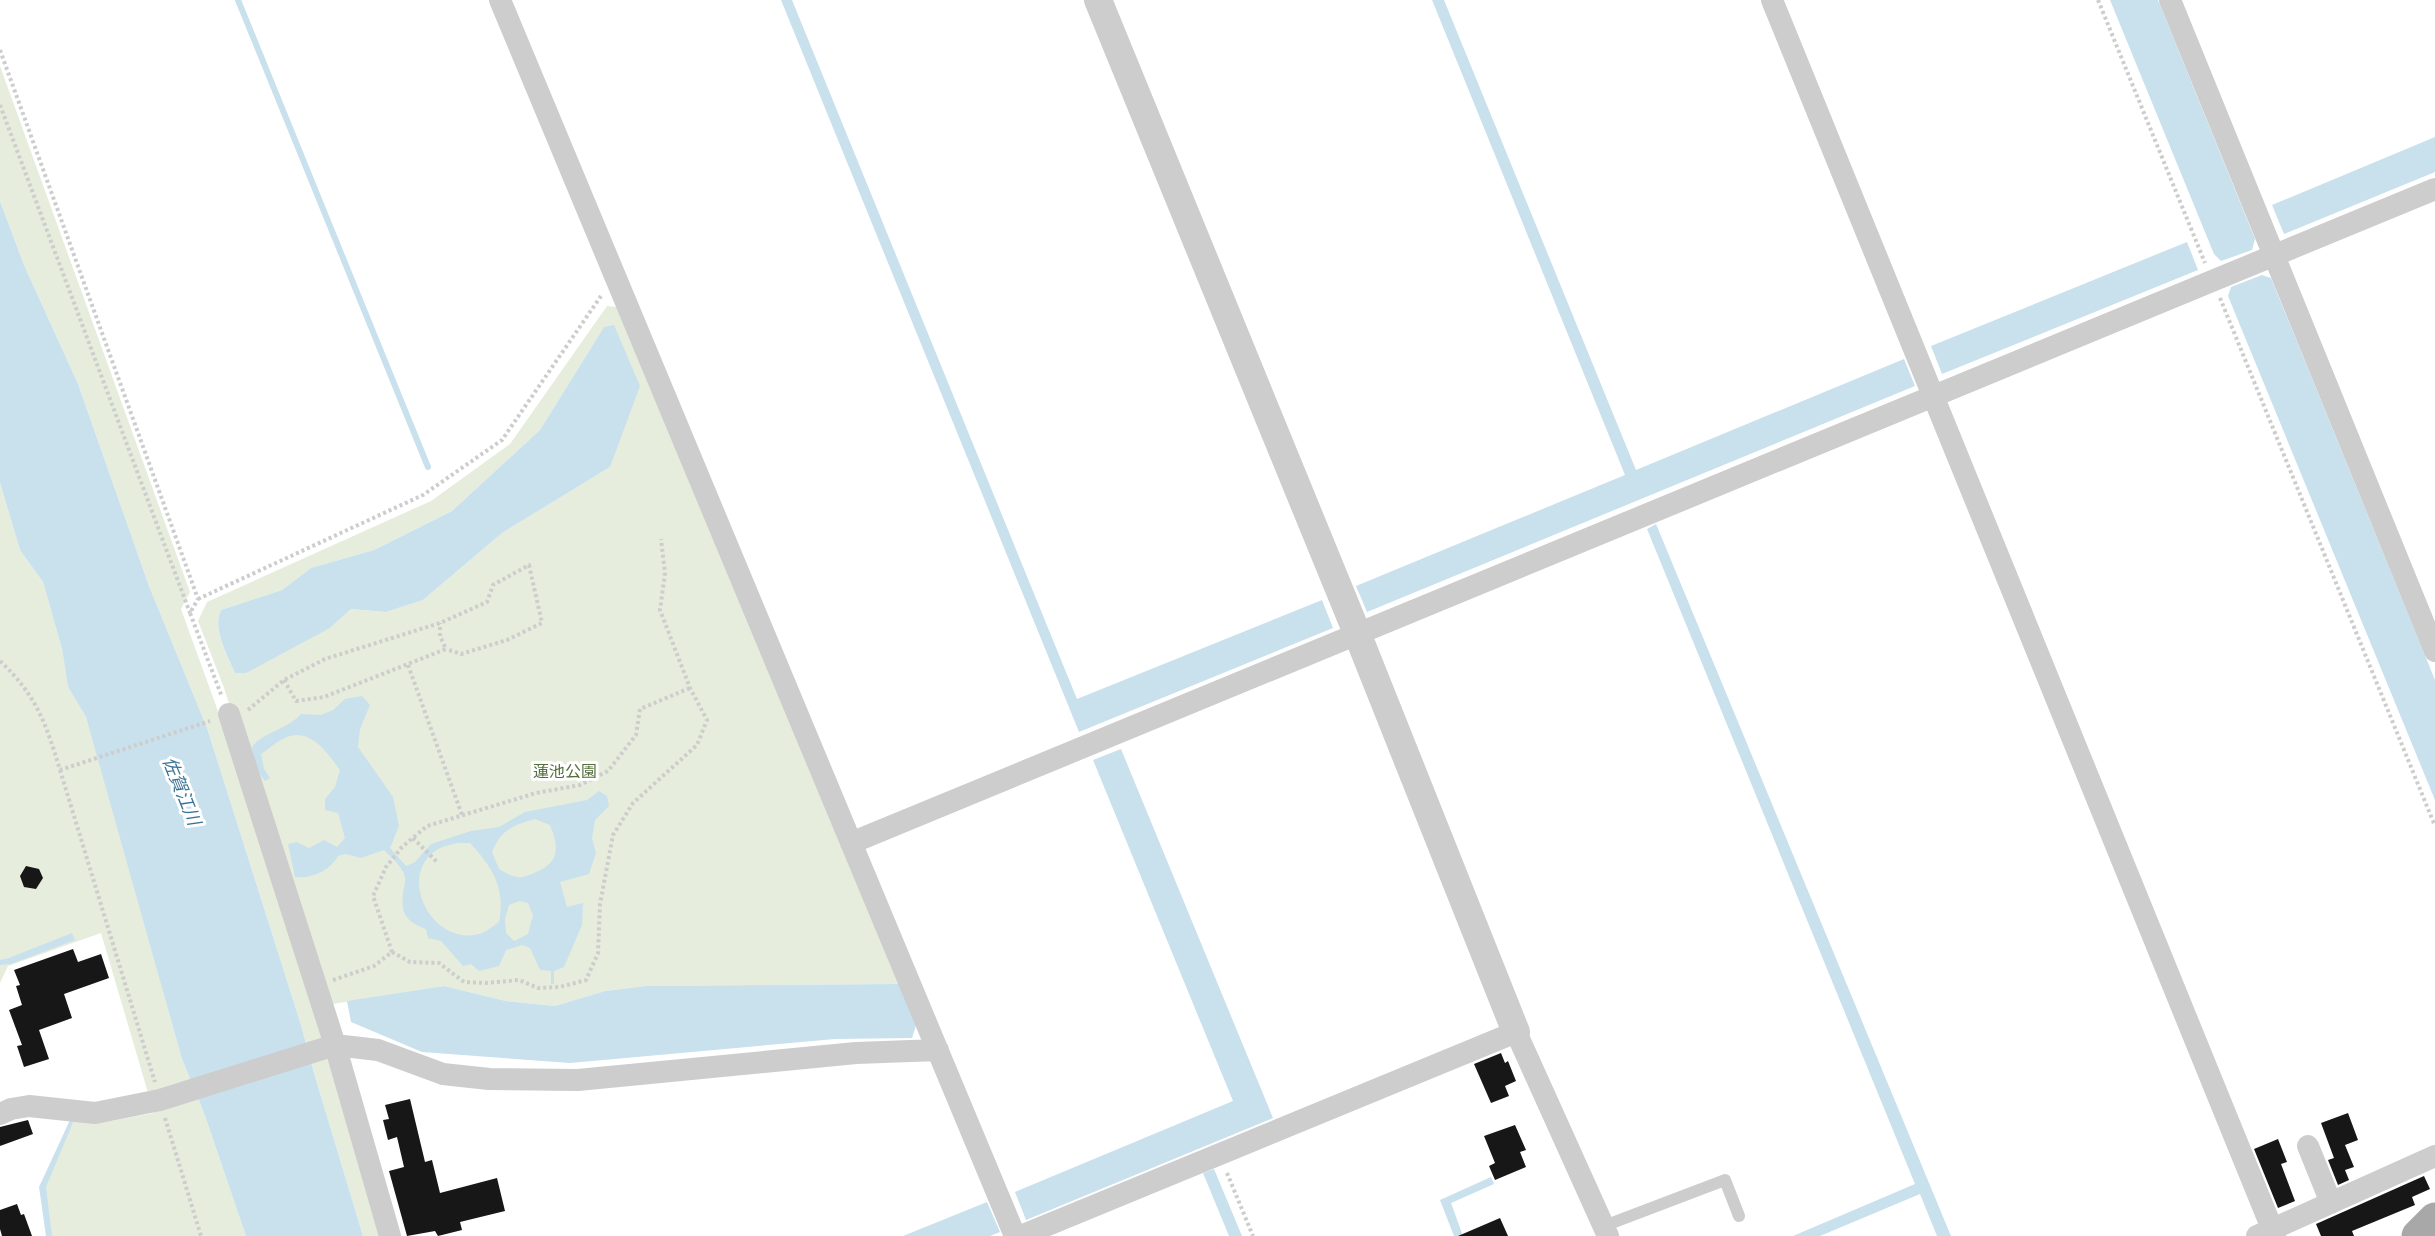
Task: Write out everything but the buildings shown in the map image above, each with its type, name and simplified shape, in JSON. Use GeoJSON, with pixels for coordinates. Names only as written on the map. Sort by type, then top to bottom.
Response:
{"type":"FeatureCollection","features":[{"type":"Feature","properties":{"kind":"main road"},"geometry":{"type":"LineString","coordinates":[[2418,1236],[2435,1220]]}},
{"type":"Feature","properties":{"kind":"street"},"geometry":{"type":"LineString","coordinates":[[500,0],[1015,1236]]}},
{"type":"Feature","properties":{"kind":"street"},"geometry":{"type":"LineString","coordinates":[[1772,0],[1934,396],[2268,1234],[2435,1156]]}},
{"type":"Feature","properties":{"kind":"street"},"geometry":{"type":"LineString","coordinates":[[2170,0],[2435,651]]}},
{"type":"Feature","properties":{"kind":"street"},"geometry":{"type":"LineString","coordinates":[[1105,2],[1516,1032],[1606,1231]]}},
{"type":"Feature","properties":{"kind":"street"},"geometry":{"type":"LineString","coordinates":[[851,843],[2435,189]]}},
{"type":"Feature","properties":{"kind":"street"},"geometry":{"type":"LineString","coordinates":[[224,716],[316,986],[330,1047],[390,1236]]}},
{"type":"Feature","properties":{"kind":"street"},"geometry":{"type":"LineString","coordinates":[[1020,1236],[1516,1032]]}},
{"type":"Feature","properties":{"kind":"street"},"geometry":{"type":"LineString","coordinates":[[0,1114],[11,1109],[29,1106],[95,1113],[164,1099],[330,1047],[378,1050],[443,1074],[489,1079],[578,1080],[856,1053],[938,1050]]}},
{"type":"Feature","properties":{"kind":"street"},"geometry":{"type":"LineString","coordinates":[[2308,1146],[2331,1203]]}},
{"type":"Feature","properties":{"kind":"lane"},"geometry":{"type":"LineString","coordinates":[[1606,1231],[1725,1180],[1739,1216]]}},
{"type":"Feature","properties":{"kind":"path"},"geometry":{"type":"LineString","coordinates":[[2098,0],[2435,826]]}},
{"type":"Feature","properties":{"kind":"path"},"geometry":{"type":"LineString","coordinates":[[0,50],[198,598]]}},
{"type":"Feature","properties":{"kind":"path"},"geometry":{"type":"LineString","coordinates":[[0,105],[190,614],[224,716]]}},
{"type":"Feature","properties":{"kind":"path"},"geometry":{"type":"LineString","coordinates":[[190,614],[198,598],[423,495],[502,440],[615,276]]}},
{"type":"Feature","properties":{"kind":"path"},"geometry":{"type":"LineString","coordinates":[[661,538],[666,573],[660,610],[690,688],[707,720],[697,745],[633,802],[613,835],[600,904],[598,953],[586,980],[560,987],[538,988],[519,980],[464,982],[439,963],[410,962],[392,952],[373,896],[386,867],[402,847],[427,826],[536,794],[580,786],[608,771],[636,735],[640,709],[690,688]]}},
{"type":"Feature","properties":{"kind":"path"},"geometry":{"type":"LineString","coordinates":[[60,770],[224,716],[245,712],[284,680],[325,659],[440,623],[487,602],[493,585],[529,565],[542,623],[507,640],[461,654],[446,650],[324,697],[296,701],[284,680]]}},
{"type":"Feature","properties":{"kind":"path"},"geometry":{"type":"LineString","coordinates":[[440,623],[440,636],[446,650]]}},
{"type":"Feature","properties":{"kind":"path"},"geometry":{"type":"LineString","coordinates":[[0,661],[21,681],[40,711],[164,1099],[201,1236]]}},
{"type":"Feature","properties":{"kind":"path"},"geometry":{"type":"LineString","coordinates":[[408,665],[462,815]]}},
{"type":"Feature","properties":{"kind":"path"},"geometry":{"type":"LineString","coordinates":[[413,838],[437,862]]}},
{"type":"Feature","properties":{"kind":"path"},"geometry":{"type":"LineString","coordinates":[[316,986],[374,966],[392,952]]}},
{"type":"Feature","properties":{"kind":"path"},"geometry":{"type":"LineString","coordinates":[[1220,1154],[1253,1236]]}},
{"type":"Feature","properties":{"kind":"green space"},"geometry":{"type":"Polygon","coordinates":[[[0,66],[190,592],[181,609],[248,794],[382,1236],[363,1236],[301,1025],[207,728],[149,586],[78,384],[24,265],[0,201],[0,66]]]}},
{"type":"Feature","properties":{"kind":"green space","name":"蓮池公園"},"geometry":{"type":"Polygon","coordinates":[[[607,306],[617,307],[900,984],[646,986],[605,991],[555,1006],[506,1001],[444,986],[327,1005],[223,685],[198,621],[207,602],[431,501],[510,444],[607,306]],[[604,327],[540,430],[452,511],[374,550],[311,568],[282,590],[221,610],[219,634],[235,673],[330,628],[351,609],[386,612],[423,600],[502,533],[610,467],[604,327]]]}},
{"type":"Feature","properties":{"kind":"green space"},"geometry":{"type":"Polygon","coordinates":[[[0,483],[20,550],[43,582],[62,649],[68,687],[86,717],[100,762],[182,1059],[204,1113],[246,1236],[49,1236],[42,1188],[75,1117],[111,1121],[154,1113],[101,933],[8,966],[0,983],[0,483]]]}},
{"type":"Feature","properties":{"kind":"water"},"geometry":{"type":"Polygon","coordinates":[[[781,0],[792,0],[1077,699],[1322,600],[1333,628],[1079,732],[781,0]]]}},
{"type":"Feature","properties":{"kind":"water"},"geometry":{"type":"Polygon","coordinates":[[[1432,0],[1444,0],[1636,470],[1904,359],[1915,386],[1367,612],[1356,586],[1625,475],[1432,0]]]}},
{"type":"Feature","properties":{"kind":"water"},"geometry":{"type":"Polygon","coordinates":[[[2110,0],[2158,0],[2255,239],[2252,250],[2221,261],[2214,254],[2110,0]]]}},
{"type":"Feature","properties":{"kind":"water"},"geometry":{"type":"Polygon","coordinates":[[[2435,137],[2435,172],[2284,234],[2272,205],[2435,137]]]}},
{"type":"Feature","properties":{"kind":"water","name":"佐賀江川"},"geometry":{"type":"Polygon","coordinates":[[[0,201],[24,265],[78,384],[149,586],[207,728],[301,1025],[363,1236],[246,1236],[204,1113],[182,1059],[86,717],[68,687],[62,649],[43,582],[20,550],[0,483],[0,201]]]}},
{"type":"Feature","properties":{"kind":"water"},"geometry":{"type":"Polygon","coordinates":[[[2187,242],[2198,270],[1942,374],[1931,346],[2187,242]]]}},
{"type":"Feature","properties":{"kind":"water"},"geometry":{"type":"Polygon","coordinates":[[[2262,275],[2271,278],[2435,680],[2435,800],[2228,296],[2231,287],[2262,275]]]}},
{"type":"Feature","properties":{"kind":"water"},"geometry":{"type":"Polygon","coordinates":[[[614,325],[640,386],[610,467],[502,533],[423,600],[386,612],[351,609],[330,628],[246,673],[235,673],[219,634],[221,610],[282,590],[311,568],[374,550],[452,511],[540,430],[604,327],[614,325]]]}},
{"type":"Feature","properties":{"kind":"water"},"geometry":{"type":"Polygon","coordinates":[[[1656,524],[1951,1236],[1937,1236],[1920,1194],[1820,1236],[1793,1236],[1915,1184],[1647,529],[1656,524]]]}},
{"type":"Feature","properties":{"kind":"water"},"geometry":{"type":"Polygon","coordinates":[[[362,696],[370,705],[360,729],[358,747],[393,797],[399,826],[390,848],[406,866],[415,862],[431,844],[471,831],[499,827],[525,812],[587,800],[599,791],[607,796],[609,806],[595,820],[592,838],[596,853],[589,874],[560,882],[567,907],[583,903],[582,925],[564,967],[554,971],[554,984],[551,984],[551,971],[540,970],[530,948],[522,945],[506,950],[499,966],[479,971],[471,964],[463,966],[441,941],[428,938],[426,929],[413,923],[406,916],[403,906],[404,873],[384,850],[361,858],[346,854],[338,856],[320,873],[307,877],[295,877],[288,844],[297,842],[309,848],[324,840],[337,847],[345,838],[338,813],[325,810],[325,799],[335,787],[340,770],[317,744],[310,739],[294,735],[282,739],[261,754],[264,769],[270,778],[265,781],[255,768],[252,747],[262,738],[295,720],[301,714],[321,715],[333,710],[345,699],[362,696]],[[535,819],[514,826],[499,838],[492,852],[499,869],[508,874],[524,877],[550,864],[556,847],[550,825],[535,819]],[[457,843],[437,849],[424,863],[419,877],[420,892],[425,907],[447,930],[462,935],[486,931],[499,922],[501,910],[499,888],[491,870],[470,843],[457,843]],[[519,901],[509,905],[505,919],[506,933],[514,941],[528,934],[533,915],[528,903],[519,901]]]}},
{"type":"Feature","properties":{"kind":"water"},"geometry":{"type":"Polygon","coordinates":[[[1121,749],[1273,1118],[1026,1220],[1015,1192],[1233,1101],[1093,760],[1121,749]]]}},
{"type":"Feature","properties":{"kind":"water"},"geometry":{"type":"Polygon","coordinates":[[[72,933],[75,940],[11,964],[0,965],[0,960],[72,933]]]}},
{"type":"Feature","properties":{"kind":"water"},"geometry":{"type":"Polygon","coordinates":[[[900,984],[917,1022],[912,1038],[835,1039],[570,1063],[422,1052],[351,1022],[347,1001],[444,986],[506,1001],[555,1006],[605,991],[646,986],[900,984]]]}},
{"type":"Feature","properties":{"kind":"water"},"geometry":{"type":"Polygon","coordinates":[[[70,1120],[74,1120],[46,1187],[52,1236],[46,1236],[39,1187],[70,1120]]]}},
{"type":"Feature","properties":{"kind":"water"},"geometry":{"type":"Polygon","coordinates":[[[1214,1169],[1242,1236],[1229,1236],[1203,1173],[1214,1169]]]}},
{"type":"Feature","properties":{"kind":"water"},"geometry":{"type":"Polygon","coordinates":[[[1491,1177],[1494,1184],[1451,1203],[1463,1236],[1454,1236],[1440,1200],[1491,1177]]]}},
{"type":"Feature","properties":{"kind":"water"},"geometry":{"type":"Polygon","coordinates":[[[987,1202],[1000,1232],[990,1236],[903,1236],[987,1202]]]}},
{"type":"Feature","properties":{"kind":"waterway"},"geometry":{"type":"LineString","coordinates":[[238,0],[428,467]]}}]}
